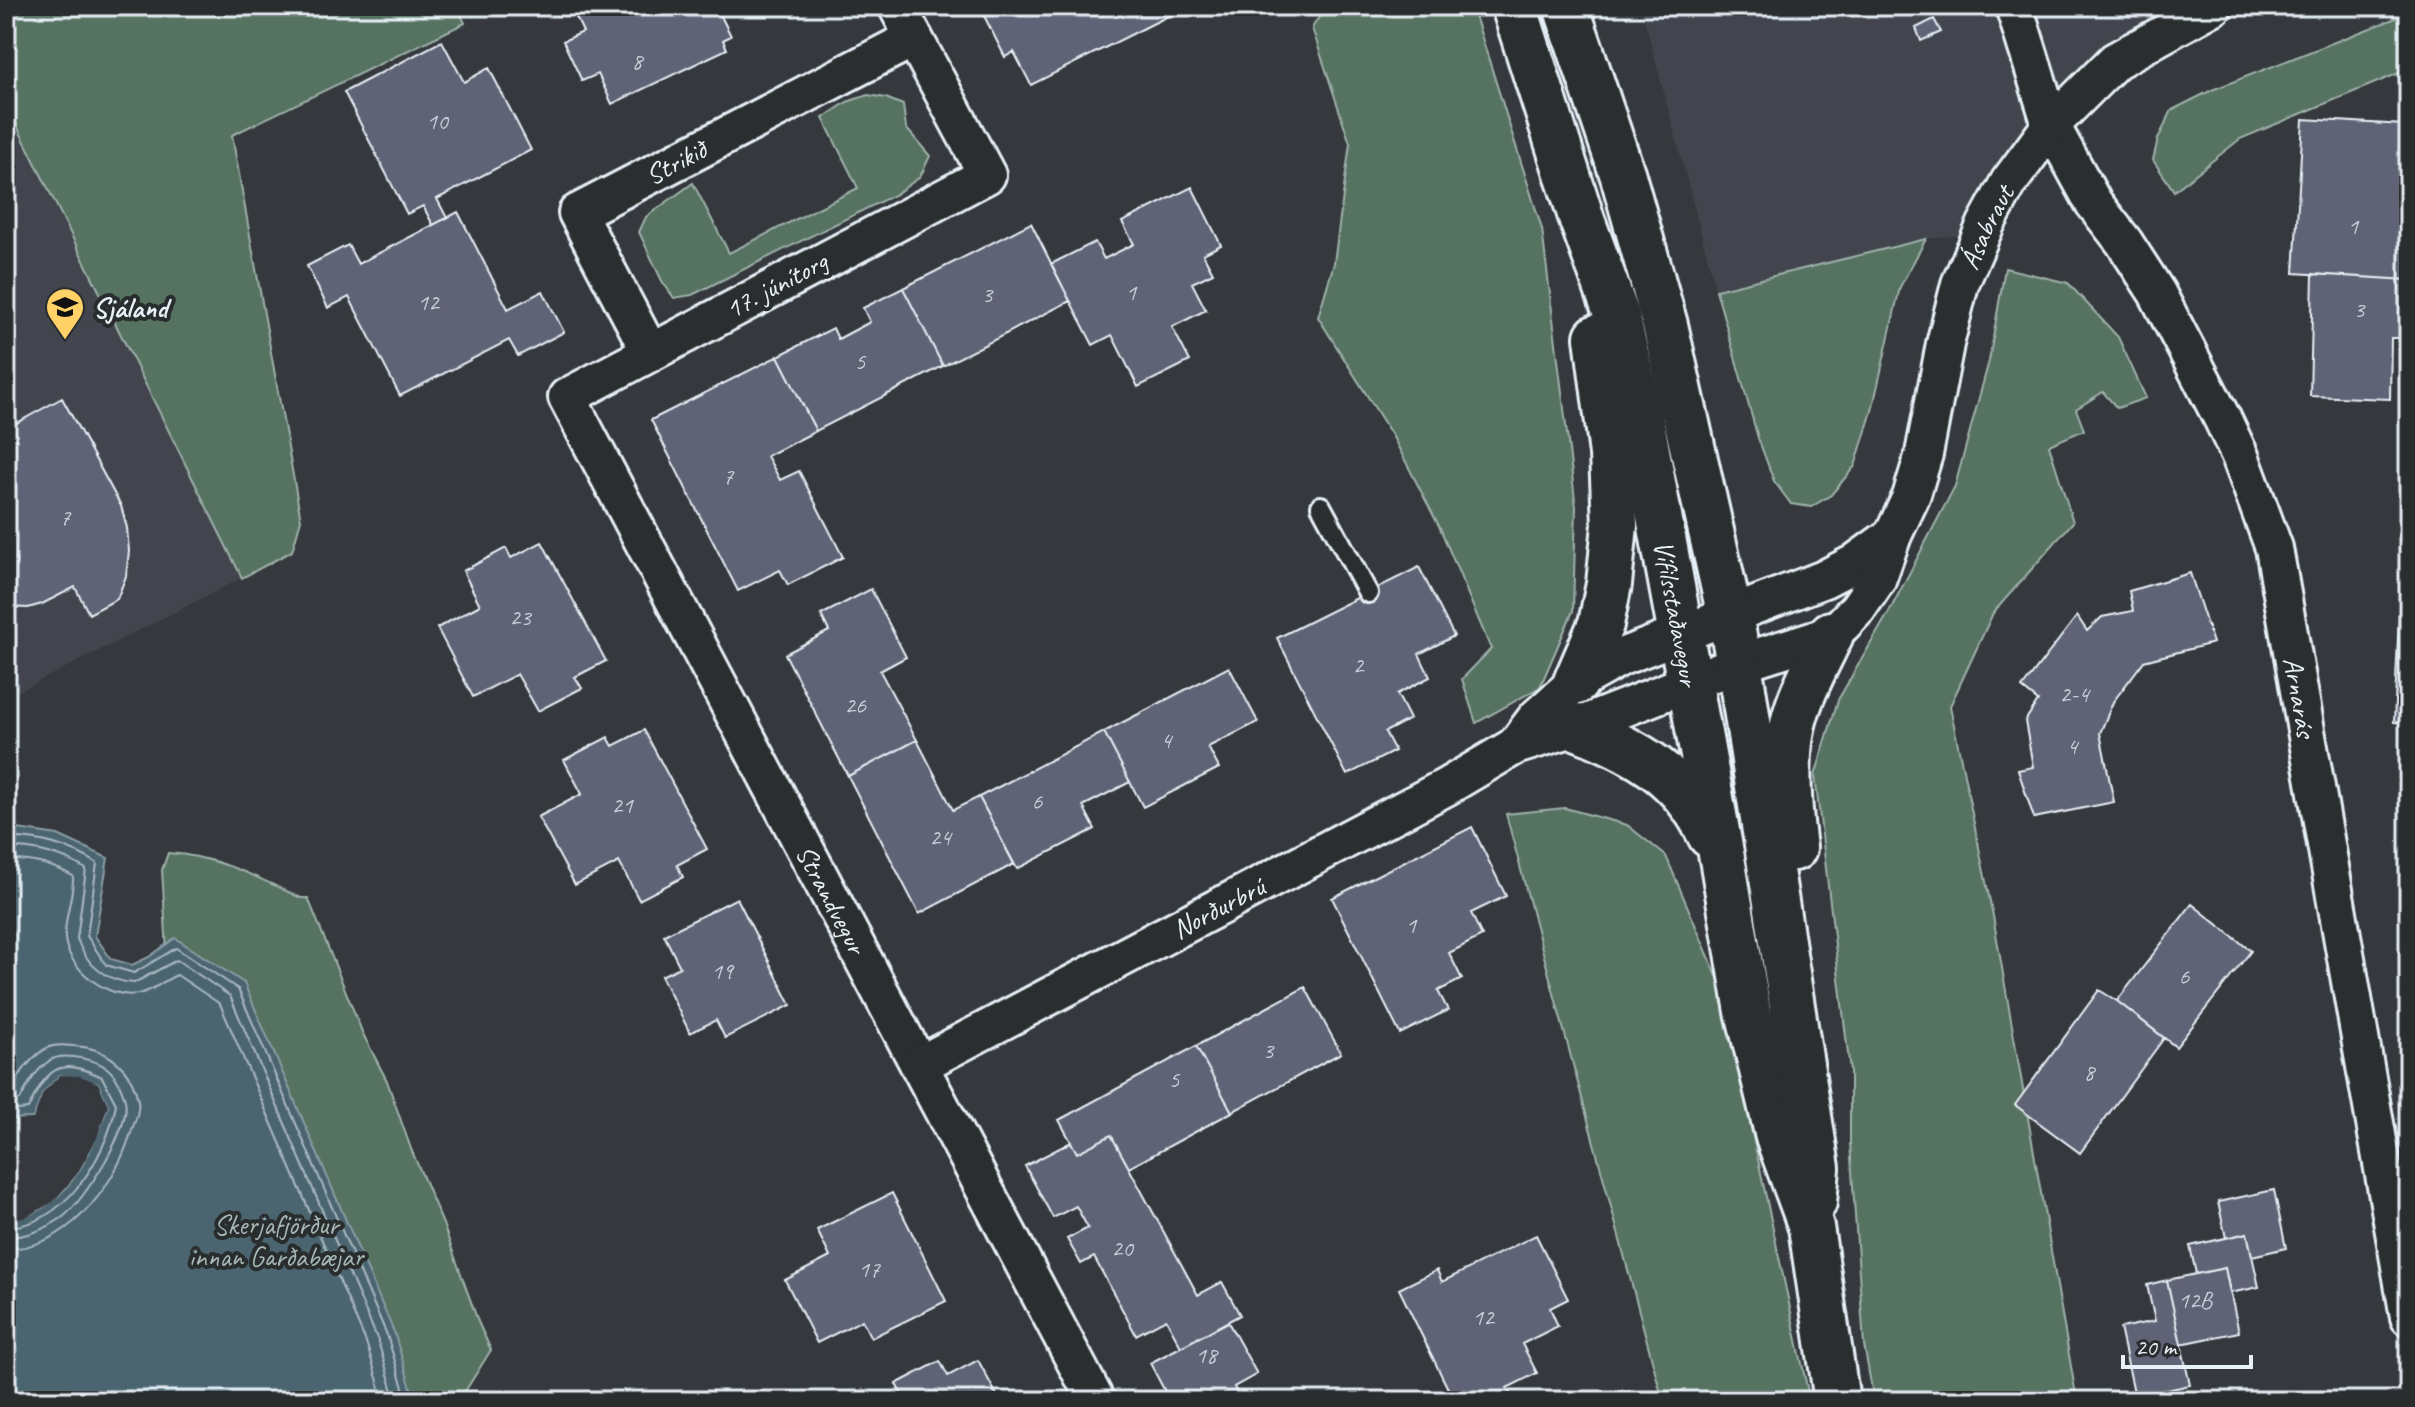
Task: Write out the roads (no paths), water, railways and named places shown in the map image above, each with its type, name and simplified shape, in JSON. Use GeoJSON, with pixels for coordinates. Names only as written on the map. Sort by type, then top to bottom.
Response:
{"type":"FeatureCollection","features":[{"type":"Feature","properties":{"kind":"street"},"geometry":{"type":"LineString","coordinates":[[897,6],[914,38]]}},
{"type":"Feature","properties":{"kind":"street","name":"Vífilsstaðavegur"},"geometry":{"type":"LineString","coordinates":[[1514,6],[1582,220],[1617,316],[1639,407],[1748,1011],[1778,1137],[1811,1227],[1837,1401]]}},
{"type":"Feature","properties":{"kind":"street","name":"Vífilsstaðavegur"},"geometry":{"type":"LineString","coordinates":[[1566,6],[1623,176],[1665,325],[1730,616],[1817,1168],[1811,1227]]}},
{"type":"Feature","properties":{"kind":"street","name":"Arnarás"},"geometry":{"type":"LineString","coordinates":[[2014,6],[2051,125],[2093,202],[2124,242],[2164,305],[2240,456],[2274,548],[2409,1317]]}},
{"type":"Feature","properties":{"kind":"street","name":"Ásabraut"},"geometry":{"type":"LineString","coordinates":[[1690,681],[1831,634],[1858,608],[1877,580],[1911,497],[1924,454],[1960,284],[1986,224],[2009,182],[2051,125],[2115,61],[2214,6]]}},
{"type":"Feature","properties":{"kind":"street","name":"17. júnítorg"},"geometry":{"type":"LineString","coordinates":[[567,397],[987,175],[914,38]]}},
{"type":"Feature","properties":{"kind":"street","name":"Strikið"},"geometry":{"type":"LineString","coordinates":[[650,352],[577,213],[914,38]]}},
{"type":"Feature","properties":{"kind":"street"},"geometry":{"type":"LineString","coordinates":[[1576,682],[1601,624],[1615,525],[1612,454],[1582,220]]}},
{"type":"Feature","properties":{"kind":"street","name":"Strandvegur"},"geometry":{"type":"LineString","coordinates":[[567,397],[1096,1401]]}},
{"type":"Feature","properties":{"kind":"street","name":"Ásabraut"},"geometry":{"type":"LineString","coordinates":[[1681,634],[1824,579],[1853,564],[1893,535]]}},
{"type":"Feature","properties":{"kind":"street","name":"Norðurbrú"},"geometry":{"type":"LineString","coordinates":[[1515,746],[1536,718],[1576,682],[1621,657],[1681,634]]}},
{"type":"Feature","properties":{"kind":"street"},"geometry":{"type":"LineString","coordinates":[[1784,957],[1799,893],[1790,820],[1789,759],[1795,715],[1831,634]]}},
{"type":"Feature","properties":{"kind":"street","name":"Norðurbrú"},"geometry":{"type":"LineString","coordinates":[[919,1065],[1446,787],[1515,746],[1576,727],[1690,681]]}},
{"type":"Feature","properties":{"kind":"street"},"geometry":{"type":"LineString","coordinates":[[1576,727],[1614,741],[1641,756],[1679,788],[1706,827],[1723,864]]}},
{"type":"Feature","properties":{"kind":"lane"},"geometry":{"type":"LineString","coordinates":[[1321,506],[1368,593]]}},
{"type":"Feature","properties":{"kind":"water","name":"Skerjafjörður innan Garðabæjar"},"geometry":{"type":"Polygon","coordinates":[[[6,830],[58,835],[108,858],[95,936],[111,959],[132,965],[175,938],[244,983],[394,1332],[415,1401],[6,1401],[6,1220],[45,1207],[60,1194],[84,1162],[108,1105],[98,1083],[60,1075],[43,1093],[33,1118],[6,1119],[6,830]]]}},
{"type":"Feature","properties":{"kind":"place","name":"Sjáland"},"geometry":{"type":"Point","coordinates":[65,341]}}]}
